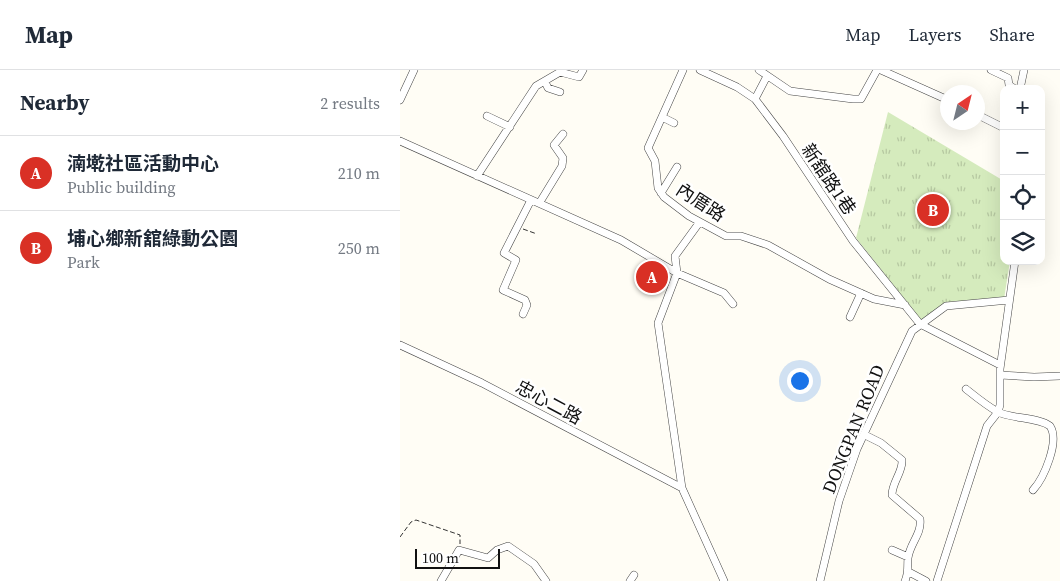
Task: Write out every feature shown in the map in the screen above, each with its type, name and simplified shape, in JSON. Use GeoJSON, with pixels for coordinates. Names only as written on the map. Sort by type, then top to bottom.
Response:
{"type":"FeatureCollection","features":[{"type":"Feature","properties":{"kind":"street"},"geometry":{"type":"LineString","coordinates":[[400,100],[414,70]]}},
{"type":"Feature","properties":{"kind":"street"},"geometry":{"type":"LineString","coordinates":[[477,176],[536,86],[560,72],[579,77],[583,70]]}},
{"type":"Feature","properties":{"kind":"street","name":"內厝路"},"geometry":{"type":"LineString","coordinates":[[683,70],[648,148],[655,161],[656,182],[661,193],[674,205],[700,223],[726,236],[741,236],[768,245],[829,279],[874,299],[905,305]]}},
{"type":"Feature","properties":{"kind":"street","name":"新舘路1巷"},"geometry":{"type":"LineString","coordinates":[[700,70],[738,87],[755,99],[784,136],[853,241],[920,324]]}},
{"type":"Feature","properties":{"kind":"street"},"geometry":{"type":"LineString","coordinates":[[755,99],[762,72],[790,91],[860,99],[877,70]]}},
{"type":"Feature","properties":{"kind":"street"},"geometry":{"type":"LineString","coordinates":[[883,70],[940,96]]}},
{"type":"Feature","properties":{"kind":"street"},"geometry":{"type":"LineString","coordinates":[[991,70],[1008,78]]}},
{"type":"Feature","properties":{"kind":"street"},"geometry":{"type":"LineString","coordinates":[[1007,70],[1009,85]]}},
{"type":"Feature","properties":{"kind":"street"},"geometry":{"type":"LineString","coordinates":[[1021,85],[1024,70]]}},
{"type":"Feature","properties":{"kind":"street"},"geometry":{"type":"LineString","coordinates":[[545,82],[548,88],[560,92]]}},
{"type":"Feature","properties":{"kind":"street"},"geometry":{"type":"LineString","coordinates":[[487,116],[510,127]]}},
{"type":"Feature","properties":{"kind":"street"},"geometry":{"type":"LineString","coordinates":[[662,117],[674,123]]}},
{"type":"Feature","properties":{"kind":"street"},"geometry":{"type":"LineString","coordinates":[[985,118],[1000,126]]}},
{"type":"Feature","properties":{"kind":"street"},"geometry":{"type":"LineString","coordinates":[[540,202],[562,166],[563,158],[554,145],[563,134]]}},
{"type":"Feature","properties":{"kind":"street"},"geometry":{"type":"LineString","coordinates":[[400,141],[540,202],[621,240],[677,273],[724,293],[733,304]]}},
{"type":"Feature","properties":{"kind":"street"},"geometry":{"type":"LineString","coordinates":[[661,193],[677,167]]}},
{"type":"Feature","properties":{"kind":"street"},"geometry":{"type":"LineString","coordinates":[[523,314],[527,305],[525,300],[503,290],[516,260],[504,253],[532,200]]}},
{"type":"Feature","properties":{"kind":"street"},"geometry":{"type":"LineString","coordinates":[[700,223],[675,256],[677,273],[658,323],[682,488],[724,581]]}},
{"type":"Feature","properties":{"kind":"street"},"geometry":{"type":"LineString","coordinates":[[937,581],[987,426],[998,412],[1000,365],[1014,265]]}},
{"type":"Feature","properties":{"kind":"street"},"geometry":{"type":"LineString","coordinates":[[850,317],[861,293]]}},
{"type":"Feature","properties":{"kind":"street","name":"DONGPAN ROAD"},"geometry":{"type":"LineString","coordinates":[[820,581],[839,501],[857,450],[912,331],[946,306],[1009,300]]}},
{"type":"Feature","properties":{"kind":"street"},"geometry":{"type":"LineString","coordinates":[[920,324],[1000,365]]}},
{"type":"Feature","properties":{"kind":"street","name":"忠心二路"},"geometry":{"type":"LineString","coordinates":[[400,345],[482,383],[682,488]]}},
{"type":"Feature","properties":{"kind":"street"},"geometry":{"type":"LineString","coordinates":[[1000,375],[1060,376]]}},
{"type":"Feature","properties":{"kind":"street"},"geometry":{"type":"LineString","coordinates":[[966,389],[998,412],[1049,425],[1056,433],[1057,445],[1051,465],[1044,479],[1033,490]]}},
{"type":"Feature","properties":{"kind":"street"},"geometry":{"type":"LineString","coordinates":[[865,435],[880,443],[902,460],[902,466],[892,488],[892,495],[920,519],[921,528],[908,557],[909,572],[905,581]]}},
{"type":"Feature","properties":{"kind":"street"},"geometry":{"type":"LineString","coordinates":[[441,581],[459,550],[488,558],[497,550],[508,546],[534,564],[546,581]]}},
{"type":"Feature","properties":{"kind":"street"},"geometry":{"type":"LineString","coordinates":[[892,550],[908,557]]}},
{"type":"Feature","properties":{"kind":"street"},"geometry":{"type":"LineString","coordinates":[[909,572],[926,581]]}},
{"type":"Feature","properties":{"kind":"path"},"geometry":{"type":"LineString","coordinates":[[518,228],[537,234]]}},
{"type":"Feature","properties":{"kind":"path"},"geometry":{"type":"LineString","coordinates":[[400,537],[411,522],[416,520],[460,535],[459,550]]}},
{"type":"Feature","properties":{"kind":"green space"},"geometry":{"type":"Polygon","coordinates":[[[888,112],[1000,179],[1000,265],[1009,265],[1004,299],[946,302],[921,320],[856,238],[888,112]]]}},
{"type":"Feature","properties":{"kind":"building"},"geometry":{"type":"Polygon","coordinates":[[[648,267],[663,275],[656,288],[641,280],[648,267]]]}},
{"type":"Feature","properties":{"kind":"place","name":"埔心鄉新舘綠動公園"},"geometry":{"type":"Point","coordinates":[933,210]}},
{"type":"Feature","properties":{"kind":"place","name":"湳墘社區活動中心"},"geometry":{"type":"Point","coordinates":[652,277]}}]}
